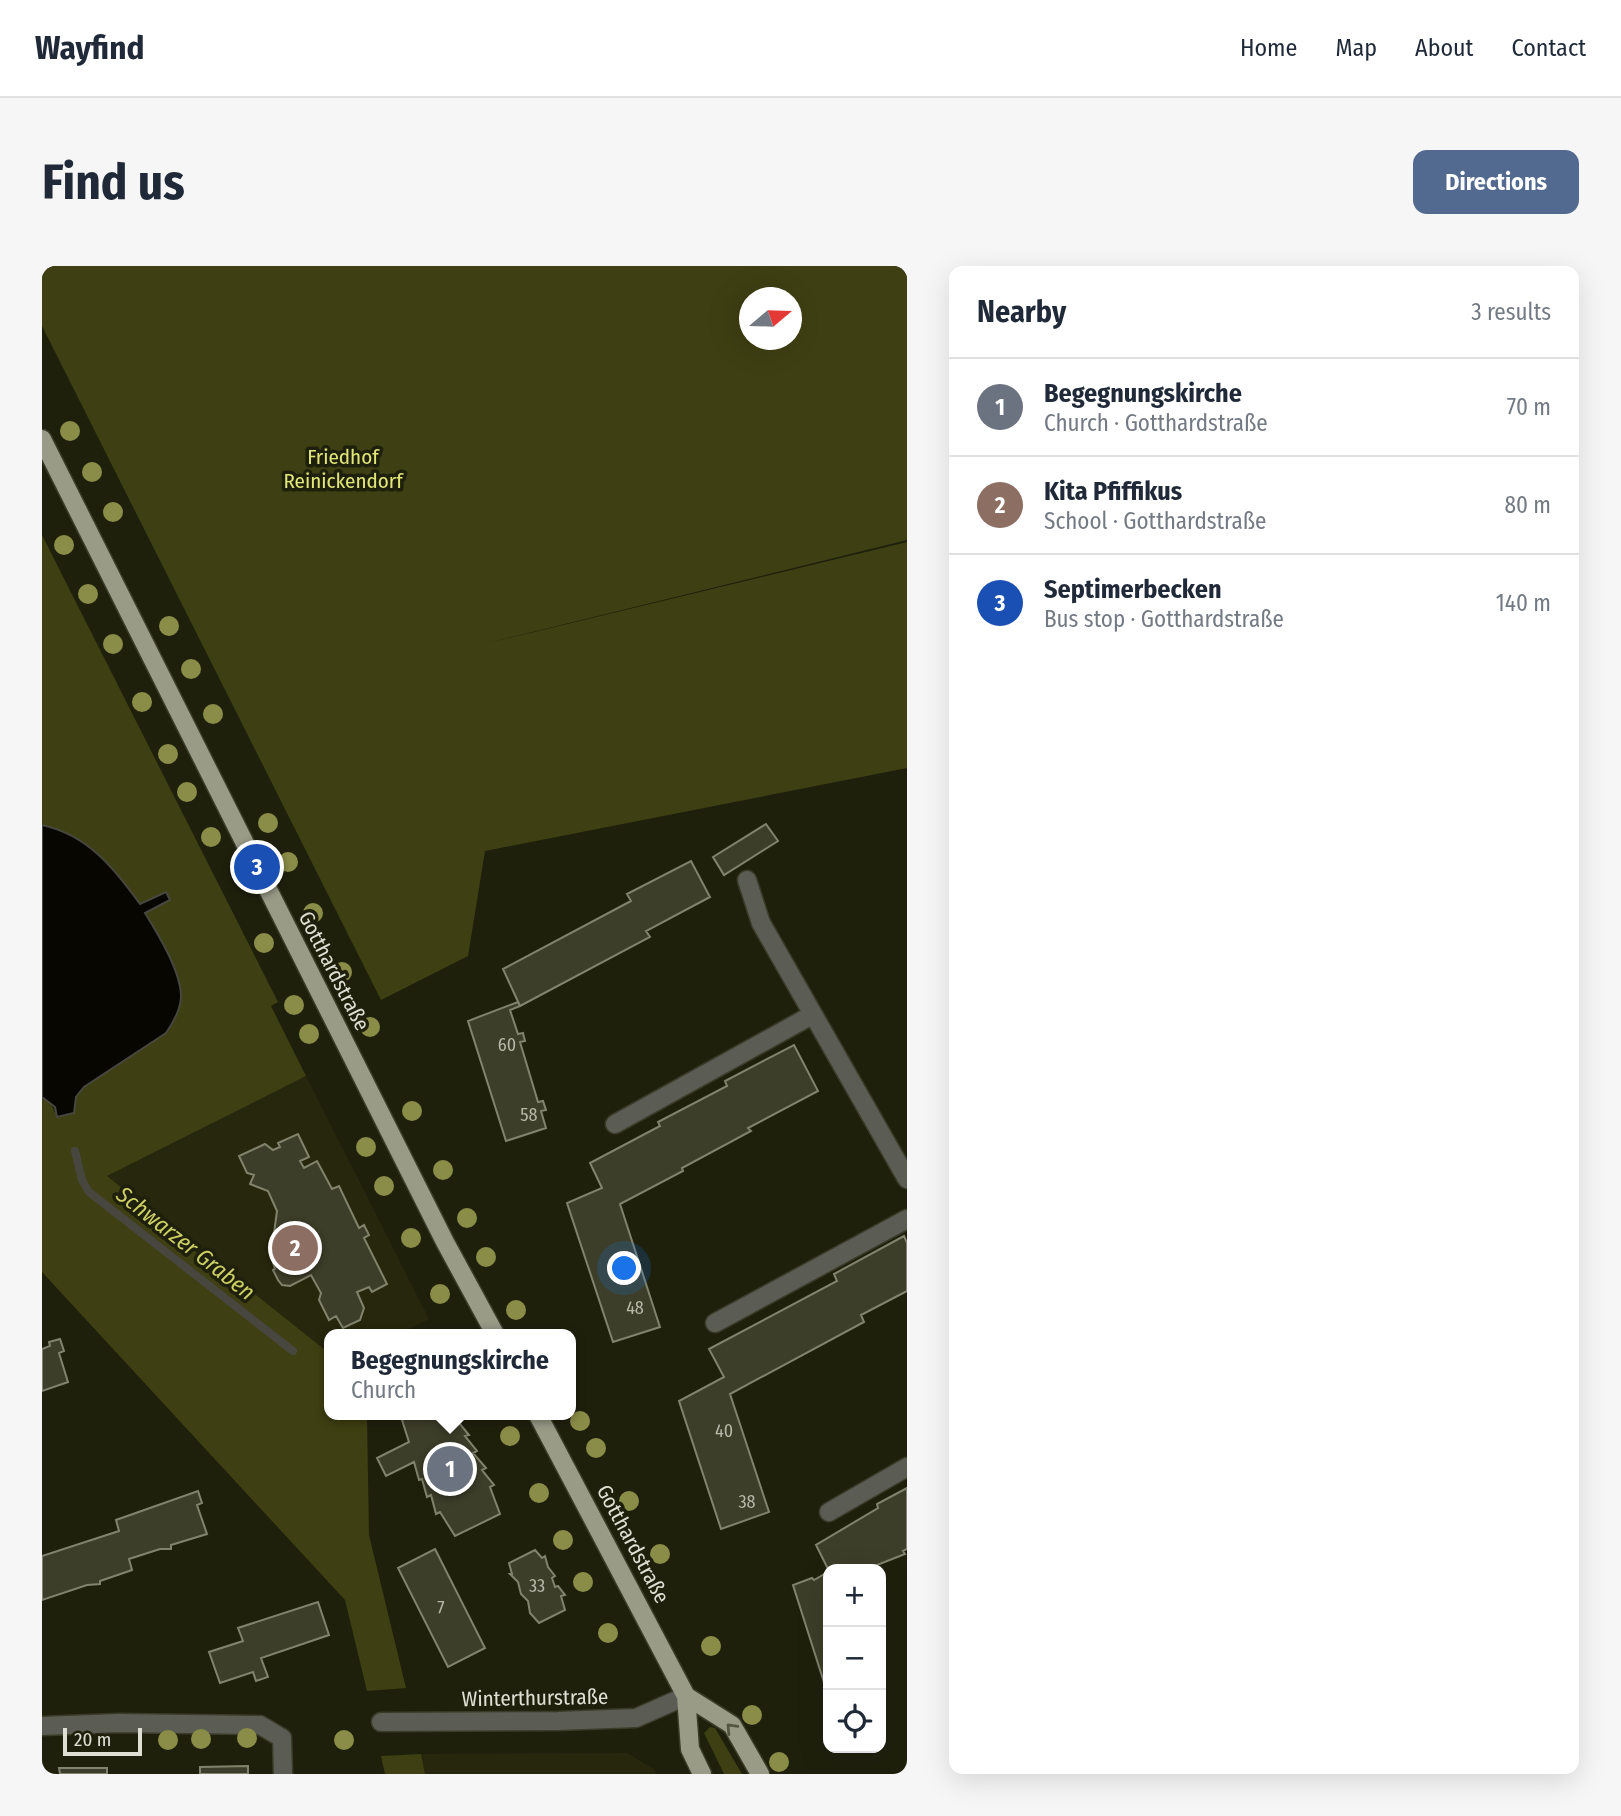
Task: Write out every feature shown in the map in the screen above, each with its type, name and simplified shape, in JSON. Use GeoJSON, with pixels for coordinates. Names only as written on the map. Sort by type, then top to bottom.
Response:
{"type":"FeatureCollection","features":[{"type":"Feature","properties":{"kind":"main road","name":"Gotthardstraße"},"geometry":{"type":"LineString","coordinates":[[42,439],[445,1242],[492,1329]]}},
{"type":"Feature","properties":{"kind":"main road","name":"Gotthardstraße"},"geometry":{"type":"LineString","coordinates":[[541,1420],[686,1696],[690,1749],[702,1774]]}},
{"type":"Feature","properties":{"kind":"main road","name":"Gotthardstraße"},"geometry":{"type":"LineString","coordinates":[[686,1696],[732,1725],[760,1774]]}},
{"type":"Feature","properties":{"kind":"street"},"geometry":{"type":"LineString","coordinates":[[747,880],[761,923],[907,1179]]}},
{"type":"Feature","properties":{"kind":"street"},"geometry":{"type":"LineString","coordinates":[[615,1124],[812,1015]]}},
{"type":"Feature","properties":{"kind":"street"},"geometry":{"type":"LineString","coordinates":[[715,1323],[907,1219]]}},
{"type":"Feature","properties":{"kind":"street"},"geometry":{"type":"LineString","coordinates":[[829,1512],[907,1467]]}},
{"type":"Feature","properties":{"kind":"street","name":"Winterthurstraße"},"geometry":{"type":"LineString","coordinates":[[381,1723],[636,1718],[686,1696]]}},
{"type":"Feature","properties":{"kind":"street"},"geometry":{"type":"LineString","coordinates":[[42,1726],[119,1723],[260,1725],[282,1738],[283,1774]]}},
{"type":"Feature","properties":{"kind":"shaded area"},"geometry":{"type":"Polygon","coordinates":[[[42,825],[73,836],[99,855],[140,904],[166,892],[170,900],[145,913],[178,977],[181,998],[176,1016],[166,1033],[84,1087],[76,1097],[74,1113],[57,1117],[55,1107],[42,1097],[42,825]]]}},
{"type":"Feature","properties":{"kind":"shaded area"},"geometry":{"type":"Polygon","coordinates":[[[306,1076],[429,1319],[409,1329],[324,1329],[324,1349],[107,1176],[306,1076]]]}},
{"type":"Feature","properties":{"kind":"shaded area"},"geometry":{"type":"Polygon","coordinates":[[[627,1753],[654,1769],[656,1774],[425,1774],[421,1754],[627,1753]]]}},
{"type":"Feature","properties":{"kind":"green space","name":"Friedhof Reinickendorf"},"geometry":{"type":"Polygon","coordinates":[[[42,266],[907,266],[907,540],[488,643],[907,542],[907,768],[485,851],[468,956],[381,1000],[42,326],[42,266]]]}},
{"type":"Feature","properties":{"kind":"green space"},"geometry":{"type":"Polygon","coordinates":[[[42,535],[278,1002],[271,1006],[306,1076],[107,1176],[324,1349],[324,1420],[367,1420],[369,1535],[406,1688],[367,1691],[345,1600],[42,1272],[42,1097],[50,1102],[57,1117],[73,1108],[76,1097],[84,1087],[166,1033],[176,1016],[181,998],[173,965],[145,912],[170,900],[166,893],[140,904],[121,878],[86,844],[73,836],[42,825],[42,535]]]}},
{"type":"Feature","properties":{"kind":"green space"},"geometry":{"type":"Polygon","coordinates":[[[710,1727],[715,1728],[742,1774],[724,1774],[704,1733],[710,1727]]]}},
{"type":"Feature","properties":{"kind":"green space"},"geometry":{"type":"Polygon","coordinates":[[[421,1754],[425,1774],[385,1774],[381,1756],[421,1754]]]}},
{"type":"Feature","properties":{"kind":"building"},"geometry":{"type":"Polygon","coordinates":[[[766,824],[778,841],[724,875],[713,857],[766,824]]]}},
{"type":"Feature","properties":{"kind":"building"},"geometry":{"type":"Polygon","coordinates":[[[691,861],[710,897],[646,931],[650,937],[520,1006],[503,969],[631,901],[627,894],[691,861]]]}},
{"type":"Feature","properties":{"kind":"building"},"geometry":{"type":"Polygon","coordinates":[[[518,1002],[520,1006],[510,1010],[518,1034],[523,1033],[525,1041],[520,1042],[538,1102],[543,1101],[546,1110],[541,1111],[546,1128],[506,1141],[468,1021],[518,1002]]]}},
{"type":"Feature","properties":{"kind":"building"},"geometry":{"type":"Polygon","coordinates":[[[794,1045],[818,1091],[748,1128],[751,1131],[682,1168],[683,1171],[620,1204],[660,1327],[613,1342],[567,1203],[602,1188],[590,1163],[660,1126],[658,1122],[727,1086],[725,1081],[794,1045]]]}},
{"type":"Feature","properties":{"kind":"building"},"geometry":{"type":"Polygon","coordinates":[[[298,1134],[309,1157],[300,1161],[304,1168],[317,1161],[332,1189],[339,1186],[359,1228],[364,1225],[369,1235],[364,1238],[387,1284],[372,1292],[369,1287],[357,1292],[364,1308],[360,1320],[343,1328],[336,1316],[329,1320],[319,1300],[321,1293],[311,1275],[290,1286],[282,1285],[278,1280],[271,1256],[277,1211],[268,1191],[250,1184],[254,1175],[247,1173],[239,1156],[265,1144],[273,1150],[280,1147],[278,1143],[298,1134]]]}},
{"type":"Feature","properties":{"kind":"building"},"geometry":{"type":"Polygon","coordinates":[[[904,1236],[907,1243],[907,1291],[861,1315],[864,1322],[730,1394],[769,1512],[721,1529],[679,1401],[724,1377],[709,1349],[837,1281],[834,1274],[904,1236]]]}},
{"type":"Feature","properties":{"kind":"building"},"geometry":{"type":"Polygon","coordinates":[[[60,1339],[64,1351],[59,1353],[68,1382],[42,1391],[42,1349],[50,1346],[49,1342],[60,1339]]]}},
{"type":"Feature","properties":{"kind":"building"},"geometry":{"type":"Polygon","coordinates":[[[402,1420],[457,1420],[469,1435],[465,1436],[477,1451],[473,1453],[486,1468],[482,1470],[494,1485],[490,1487],[500,1514],[455,1536],[440,1512],[436,1514],[431,1495],[427,1497],[414,1462],[386,1476],[377,1458],[409,1442],[402,1420]]]}},
{"type":"Feature","properties":{"kind":"building"},"geometry":{"type":"Polygon","coordinates":[[[907,1488],[905,1554],[880,1564],[826,1564],[816,1545],[878,1508],[877,1504],[907,1488]]]}},
{"type":"Feature","properties":{"kind":"building"},"geometry":{"type":"Polygon","coordinates":[[[198,1491],[202,1503],[197,1505],[207,1534],[171,1545],[171,1549],[160,1549],[129,1559],[132,1570],[100,1581],[100,1584],[87,1585],[42,1600],[42,1556],[119,1531],[116,1520],[198,1491]]]}},
{"type":"Feature","properties":{"kind":"building"},"geometry":{"type":"Polygon","coordinates":[[[435,1549],[485,1648],[448,1667],[398,1568],[435,1549]]]}},
{"type":"Feature","properties":{"kind":"building"},"geometry":{"type":"Polygon","coordinates":[[[535,1550],[542,1558],[545,1556],[548,1567],[555,1576],[552,1578],[555,1587],[558,1586],[565,1595],[561,1596],[565,1610],[539,1623],[530,1613],[528,1601],[521,1594],[518,1582],[510,1574],[509,1563],[535,1550]]]}},
{"type":"Feature","properties":{"kind":"building"},"geometry":{"type":"Polygon","coordinates":[[[823,1575],[823,1679],[793,1585],[812,1578],[814,1580],[823,1575]]]}},
{"type":"Feature","properties":{"kind":"building"},"geometry":{"type":"Polygon","coordinates":[[[318,1602],[329,1635],[261,1658],[268,1677],[256,1681],[253,1672],[220,1683],[209,1652],[243,1641],[238,1628],[318,1602]]]}},
{"type":"Feature","properties":{"kind":"building"},"geometry":{"type":"Polygon","coordinates":[[[248,1766],[248,1774],[200,1774],[200,1767],[248,1766]]]}},
{"type":"Feature","properties":{"kind":"building"},"geometry":{"type":"Polygon","coordinates":[[[59,1768],[107,1768],[107,1774],[60,1774],[59,1768]]]}},
{"type":"Feature","properties":{"kind":"waterway","name":"Schwarzer Graben"},"geometry":{"type":"LineString","coordinates":[[75,1151],[82,1180],[89,1192],[293,1351]]}},
{"type":"Feature","properties":{"kind":"place","name":"Septimerbecken"},"geometry":{"type":"Point","coordinates":[257,867]}},
{"type":"Feature","properties":{"kind":"place","name":"Kita Pfiffikus"},"geometry":{"type":"Point","coordinates":[295,1248]}},
{"type":"Feature","properties":{"kind":"place","name":"Begegnungskirche"},"geometry":{"type":"Point","coordinates":[450,1469]}}]}
